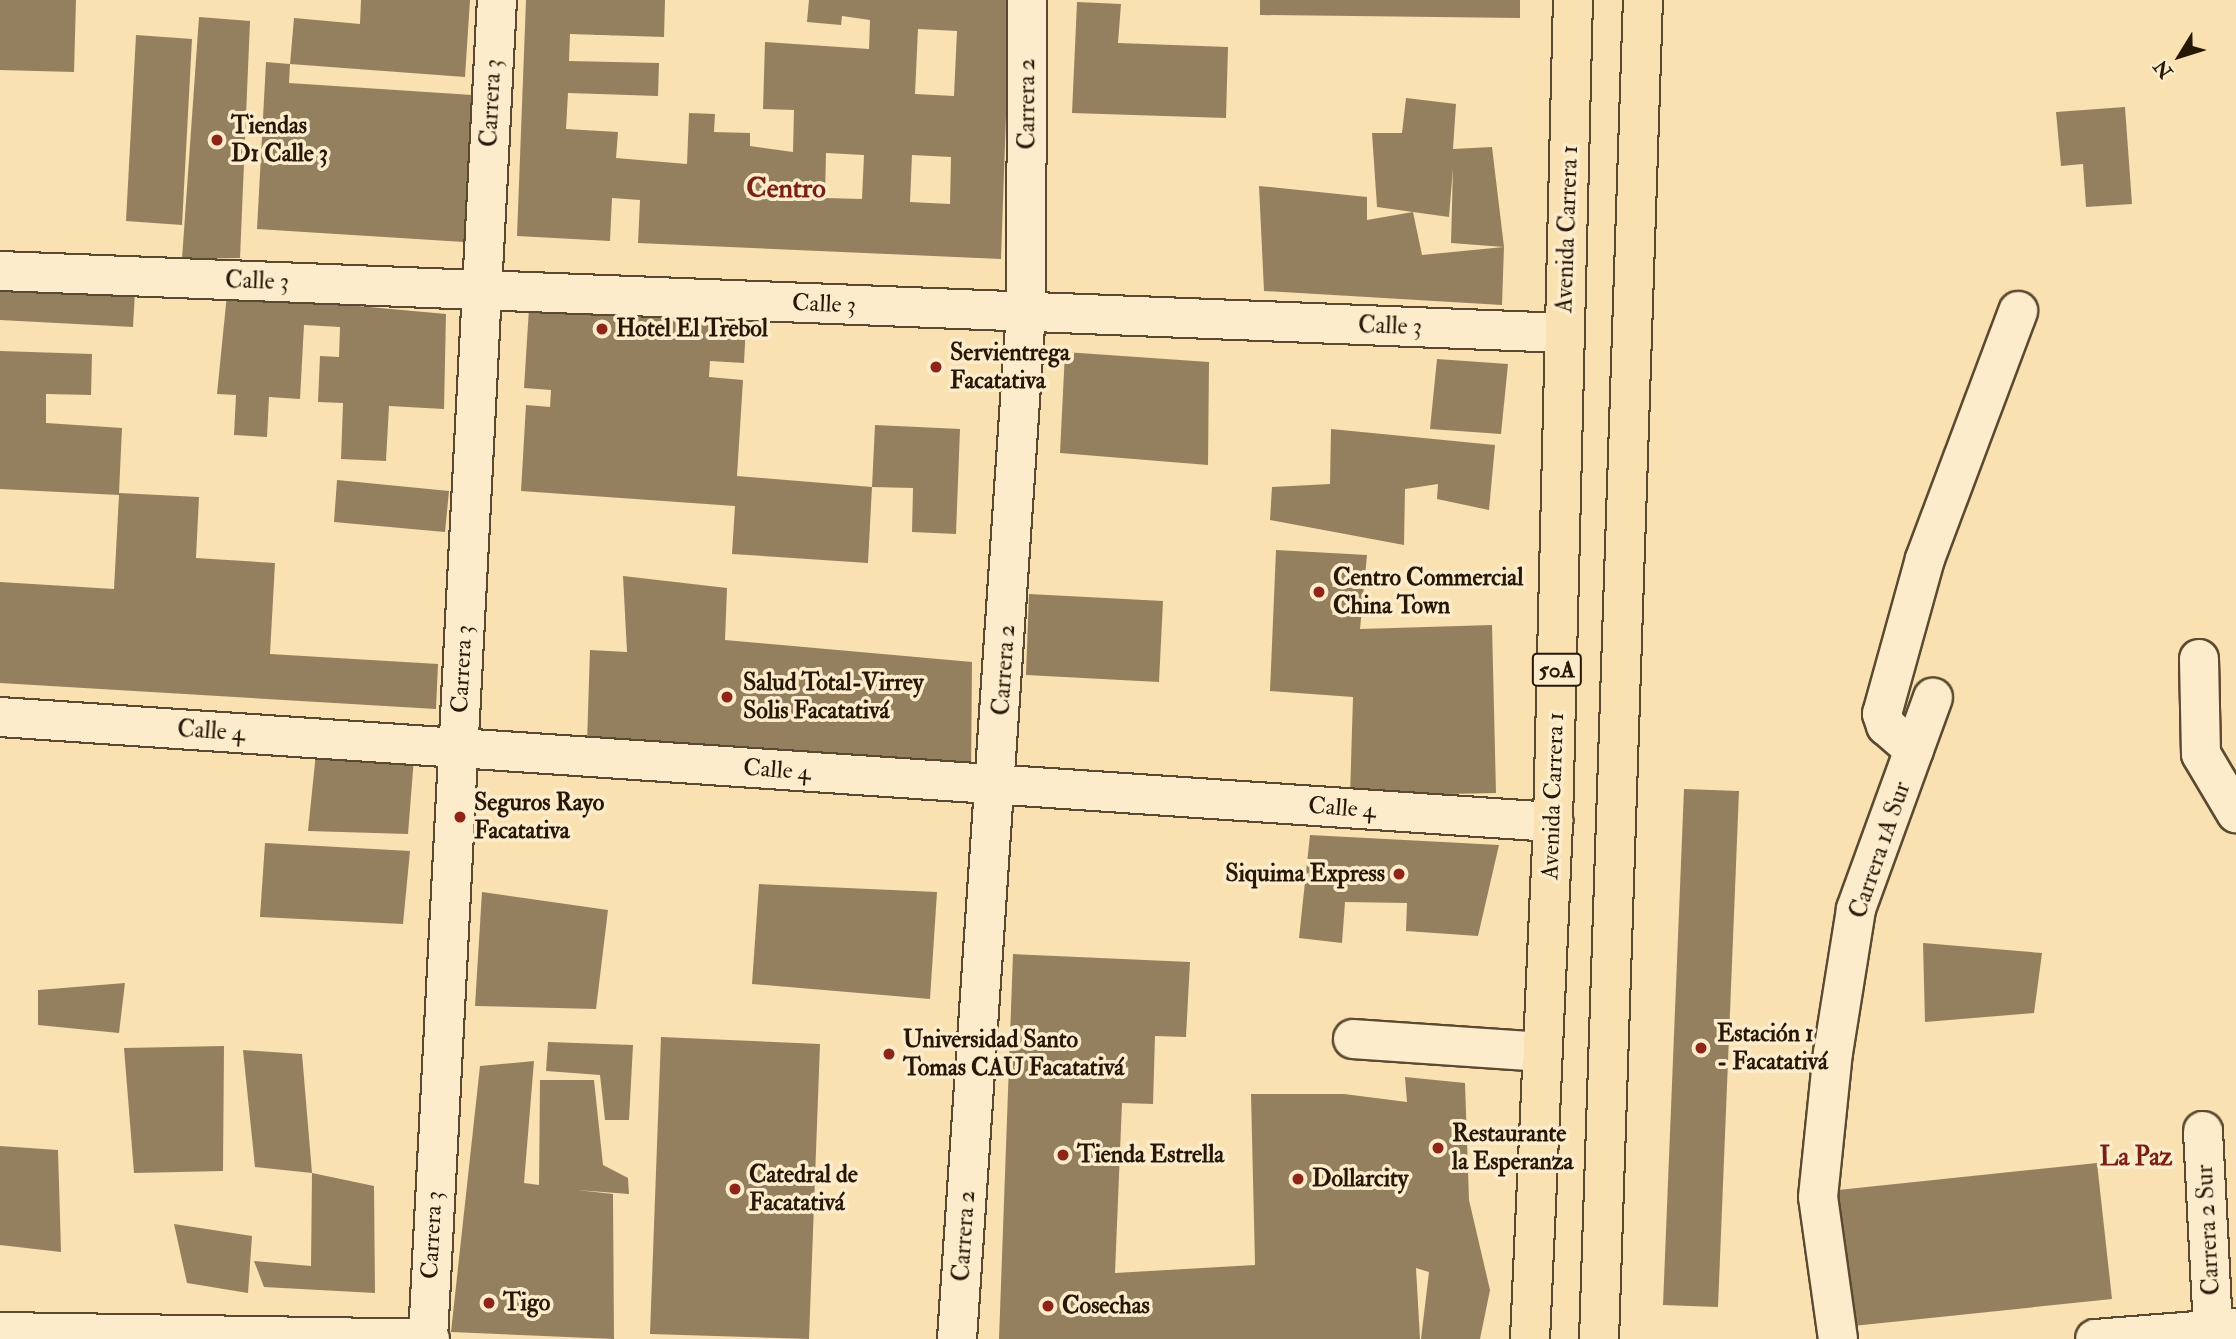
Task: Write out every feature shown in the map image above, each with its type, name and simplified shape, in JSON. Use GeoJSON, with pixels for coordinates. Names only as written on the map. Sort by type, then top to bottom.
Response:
{"type":"FeatureCollection","features":[{"type":"Feature","properties":{"kind":"main road","name":"Avenida Carrera 1"},"geometry":{"type":"LineString","coordinates":[[1530,1339],[1553,822],[1573,0]]}},
{"type":"Feature","properties":{"kind":"main road"},"geometry":{"type":"LineString","coordinates":[[1599,1339],[1643,0]]}},
{"type":"Feature","properties":{"kind":"street","name":"Carrera 3"},"geometry":{"type":"LineString","coordinates":[[429,1338],[480,290],[497,0]]}},
{"type":"Feature","properties":{"kind":"street","name":"Carrera 2"},"geometry":{"type":"LineString","coordinates":[[957,1339],[997,785],[1026,312],[1027,0]]}},
{"type":"Feature","properties":{"kind":"street","name":"Calle 3"},"geometry":{"type":"LineString","coordinates":[[0,271],[1564,333]]}},
{"type":"Feature","properties":{"kind":"street"},"geometry":{"type":"LineString","coordinates":[[1914,750],[1886,726],[1882,714],[1925,559],[2018,311]]}},
{"type":"Feature","properties":{"kind":"street"},"geometry":{"type":"LineString","coordinates":[[2199,659],[2201,754],[2236,813]]}},
{"type":"Feature","properties":{"kind":"street","name":"Carrera 1A Sur"},"geometry":{"type":"LineString","coordinates":[[1838,1339],[1818,1198],[1833,1053],[1856,909],[1933,698]]}},
{"type":"Feature","properties":{"kind":"street","name":"Calle 4"},"geometry":{"type":"LineString","coordinates":[[0,717],[1553,822]]}},
{"type":"Feature","properties":{"kind":"street"},"geometry":{"type":"LineString","coordinates":[[1353,1039],[1543,1052]]}},
{"type":"Feature","properties":{"kind":"street","name":"Carrera 2 Sur"},"geometry":{"type":"LineString","coordinates":[[2203,1131],[2224,1329]]}},
{"type":"Feature","properties":{"kind":"street"},"geometry":{"type":"LineString","coordinates":[[2095,1339],[2224,1329]]}},
{"type":"Feature","properties":{"kind":"street"},"geometry":{"type":"LineString","coordinates":[[0,1332],[429,1338]]}},
{"type":"Feature","properties":{"kind":"building"},"geometry":{"type":"Polygon","coordinates":[[[0,0],[76,0],[74,72],[0,70],[0,0]]]}},
{"type":"Feature","properties":{"kind":"building"},"geometry":{"type":"Polygon","coordinates":[[[361,0],[470,0],[465,77],[290,64],[294,18],[360,24],[361,0]]]}},
{"type":"Feature","properties":{"kind":"building"},"geometry":{"type":"Polygon","coordinates":[[[526,0],[665,0],[664,37],[570,34],[569,61],[659,63],[658,96],[568,93],[566,129],[618,132],[616,158],[687,164],[689,113],[715,114],[714,132],[750,133],[750,146],[793,152],[794,110],[763,109],[765,42],[869,49],[870,20],[842,16],[841,25],[807,22],[809,0],[1010,0],[1001,259],[638,243],[640,200],[612,198],[610,241],[517,236],[526,0]],[[918,29],[915,94],[954,96],[957,31],[918,29]],[[826,153],[825,198],[862,199],[864,155],[826,153]],[[912,155],[910,202],[950,204],[951,157],[912,155]]]}},
{"type":"Feature","properties":{"kind":"building"},"geometry":{"type":"Polygon","coordinates":[[[1260,0],[1520,0],[1520,18],[1260,15],[1260,0]]]}},
{"type":"Feature","properties":{"kind":"building"},"geometry":{"type":"Polygon","coordinates":[[[1077,2],[1121,4],[1118,43],[1228,47],[1226,118],[1072,113],[1077,2]]]}},
{"type":"Feature","properties":{"kind":"building","name":"Tiendas D1 Calle 3"},"geometry":{"type":"Polygon","coordinates":[[[199,17],[250,21],[240,258],[182,259],[199,17]]]}},
{"type":"Feature","properties":{"kind":"building"},"geometry":{"type":"Polygon","coordinates":[[[136,35],[192,39],[182,225],[126,221],[136,35]]]}},
{"type":"Feature","properties":{"kind":"building"},"geometry":{"type":"Polygon","coordinates":[[[266,62],[290,64],[289,83],[472,95],[464,242],[257,229],[266,62]]]}},
{"type":"Feature","properties":{"kind":"building"},"geometry":{"type":"Polygon","coordinates":[[[1406,98],[1456,104],[1453,149],[1492,147],[1504,247],[1451,243],[1453,168],[1449,217],[1377,207],[1372,133],[1402,133],[1406,98]]]}},
{"type":"Feature","properties":{"kind":"building"},"geometry":{"type":"Polygon","coordinates":[[[2125,107],[2132,204],[2086,207],[2083,164],[2061,166],[2056,112],[2125,107]]]}},
{"type":"Feature","properties":{"kind":"building"},"geometry":{"type":"Polygon","coordinates":[[[1259,186],[1367,197],[1367,220],[1413,212],[1422,255],[1504,247],[1502,305],[1264,291],[1259,186]]]}},
{"type":"Feature","properties":{"kind":"building"},"geometry":{"type":"Polygon","coordinates":[[[0,283],[135,291],[133,327],[0,320],[0,283]]]}},
{"type":"Feature","properties":{"kind":"building"},"geometry":{"type":"Polygon","coordinates":[[[227,294],[446,314],[444,409],[389,406],[386,461],[341,459],[343,403],[318,402],[320,356],[339,357],[340,327],[304,325],[300,399],[269,397],[267,437],[234,435],[236,395],[217,394],[227,294]]]}},
{"type":"Feature","properties":{"kind":"building"},"geometry":{"type":"Polygon","coordinates":[[[529,308],[746,324],[744,363],[710,361],[709,377],[743,380],[737,476],[872,487],[868,563],[732,554],[735,506],[521,491],[526,405],[550,407],[551,390],[524,388],[529,308]]]}},
{"type":"Feature","properties":{"kind":"building"},"geometry":{"type":"Polygon","coordinates":[[[0,351],[92,354],[91,395],[46,394],[46,423],[122,428],[119,493],[199,497],[196,558],[275,563],[270,654],[438,664],[436,709],[0,683],[0,582],[114,589],[119,495],[0,489],[0,351]]]}},
{"type":"Feature","properties":{"kind":"building"},"geometry":{"type":"Polygon","coordinates":[[[1065,352],[1209,362],[1208,465],[1060,453],[1065,352]]]}},
{"type":"Feature","properties":{"kind":"building"},"geometry":{"type":"Polygon","coordinates":[[[1437,359],[1508,364],[1501,434],[1430,429],[1437,359]]]}},
{"type":"Feature","properties":{"kind":"building"},"geometry":{"type":"Polygon","coordinates":[[[875,425],[960,429],[956,534],[912,532],[913,488],[872,487],[875,425]]]}},
{"type":"Feature","properties":{"kind":"building"},"geometry":{"type":"Polygon","coordinates":[[[1331,429],[1495,445],[1489,510],[1437,499],[1438,484],[1405,489],[1404,545],[1270,520],[1272,487],[1330,484],[1331,429]]]}},
{"type":"Feature","properties":{"kind":"building"},"geometry":{"type":"Polygon","coordinates":[[[337,480],[449,491],[445,532],[334,522],[337,480]]]}},
{"type":"Feature","properties":{"kind":"building"},"geometry":{"type":"Polygon","coordinates":[[[1276,550],[1367,555],[1360,629],[1492,625],[1496,793],[1350,796],[1353,697],[1270,691],[1276,550]]]}},
{"type":"Feature","properties":{"kind":"building","name":"Salud Total-Virrey Solis Facatativá"},"geometry":{"type":"Polygon","coordinates":[[[623,576],[727,588],[725,640],[972,662],[971,778],[587,742],[590,650],[627,652],[623,576]]]}},
{"type":"Feature","properties":{"kind":"building"},"geometry":{"type":"Polygon","coordinates":[[[1029,594],[1163,601],[1159,682],[1026,675],[1029,594]]]}},
{"type":"Feature","properties":{"kind":"building"},"geometry":{"type":"Polygon","coordinates":[[[316,753],[414,757],[408,834],[308,831],[316,753]]]}},
{"type":"Feature","properties":{"kind":"building","name":"Estación 1 - Facatativá"},"geometry":{"type":"Polygon","coordinates":[[[1684,789],[1739,791],[1718,1307],[1663,1305],[1684,789]]]}},
{"type":"Feature","properties":{"kind":"building","name":"Siquima Express"},"geometry":{"type":"Polygon","coordinates":[[[1310,835],[1499,845],[1478,936],[1406,931],[1407,903],[1345,902],[1342,943],[1299,938],[1310,835]]]}},
{"type":"Feature","properties":{"kind":"building"},"geometry":{"type":"Polygon","coordinates":[[[265,843],[410,851],[403,924],[260,917],[265,843]]]}},
{"type":"Feature","properties":{"kind":"building"},"geometry":{"type":"Polygon","coordinates":[[[759,884],[937,892],[930,999],[752,984],[759,884]]]}},
{"type":"Feature","properties":{"kind":"building"},"geometry":{"type":"Polygon","coordinates":[[[482,892],[608,910],[596,1009],[475,1006],[482,892]]]}},
{"type":"Feature","properties":{"kind":"building"},"geometry":{"type":"Polygon","coordinates":[[[1923,943],[2042,953],[2034,1013],[1925,1022],[1923,943]]]}},
{"type":"Feature","properties":{"kind":"building"},"geometry":{"type":"Polygon","coordinates":[[[1013,954],[1190,962],[1186,1037],[1155,1036],[1153,1104],[1122,1103],[1115,1273],[1255,1265],[1251,1094],[1344,1094],[1407,1102],[1405,1077],[1465,1083],[1469,1200],[1490,1290],[1480,1339],[1421,1339],[1429,1272],[1416,1268],[1420,1339],[999,1339],[1013,954]]]}},
{"type":"Feature","properties":{"kind":"building"},"geometry":{"type":"Polygon","coordinates":[[[125,983],[119,1033],[38,1025],[38,990],[125,983]]]}},
{"type":"Feature","properties":{"kind":"building","name":"Catedral de Facatativá"},"geometry":{"type":"Polygon","coordinates":[[[661,1037],[820,1044],[809,1339],[650,1334],[661,1037]]]}},
{"type":"Feature","properties":{"kind":"building"},"geometry":{"type":"Polygon","coordinates":[[[548,1042],[633,1045],[629,1120],[605,1120],[600,1075],[546,1071],[548,1042]]]}},
{"type":"Feature","properties":{"kind":"building"},"geometry":{"type":"Polygon","coordinates":[[[224,1046],[223,1171],[134,1173],[124,1048],[224,1046]]]}},
{"type":"Feature","properties":{"kind":"building"},"geometry":{"type":"Polygon","coordinates":[[[243,1050],[302,1054],[312,1173],[255,1167],[243,1050]]]}},
{"type":"Feature","properties":{"kind":"building"},"geometry":{"type":"Polygon","coordinates":[[[534,1061],[524,1183],[539,1185],[540,1080],[594,1080],[603,1165],[628,1178],[629,1194],[577,1190],[613,1194],[614,1339],[451,1332],[480,1066],[534,1061]]]}},
{"type":"Feature","properties":{"kind":"building"},"geometry":{"type":"Polygon","coordinates":[[[0,1146],[58,1150],[61,1252],[0,1245],[0,1146]]]}},
{"type":"Feature","properties":{"kind":"building"},"geometry":{"type":"Polygon","coordinates":[[[2097,1163],[2112,1299],[1853,1326],[1838,1190],[2097,1163]]]}},
{"type":"Feature","properties":{"kind":"building"},"geometry":{"type":"Polygon","coordinates":[[[312,1173],[374,1186],[375,1293],[264,1287],[254,1261],[311,1266],[312,1173]]]}},
{"type":"Feature","properties":{"kind":"building"},"geometry":{"type":"Polygon","coordinates":[[[174,1224],[252,1236],[248,1293],[187,1283],[174,1224]]]}},
{"type":"Feature","properties":{"kind":"place","name":"Tiendas D1 Calle 3"},"geometry":{"type":"Point","coordinates":[217,140]}},
{"type":"Feature","properties":{"kind":"place","name":"Hotel El Trebol"},"geometry":{"type":"Point","coordinates":[602,329]}},
{"type":"Feature","properties":{"kind":"place","name":"Servientrega Facatativa"},"geometry":{"type":"Point","coordinates":[936,367]}},
{"type":"Feature","properties":{"kind":"place","name":"Centro Commercial China Town"},"geometry":{"type":"Point","coordinates":[1319,592]}},
{"type":"Feature","properties":{"kind":"place","name":"Salud Total-Virrey Solis Facatativá"},"geometry":{"type":"Point","coordinates":[727,697]}},
{"type":"Feature","properties":{"kind":"place","name":"Seguros Rayo Facatativa"},"geometry":{"type":"Point","coordinates":[460,817]}},
{"type":"Feature","properties":{"kind":"place","name":"Siquima Express"},"geometry":{"type":"Point","coordinates":[1399,874]}},
{"type":"Feature","properties":{"kind":"place","name":"Estación 1 - Facatativá"},"geometry":{"type":"Point","coordinates":[1701,1048]}},
{"type":"Feature","properties":{"kind":"place","name":"Universidad Santo Tomas CAU Facatativá"},"geometry":{"type":"Point","coordinates":[889,1054]}},
{"type":"Feature","properties":{"kind":"place","name":"Restaurante la Esperanza"},"geometry":{"type":"Point","coordinates":[1438,1148]}},
{"type":"Feature","properties":{"kind":"place","name":"Tienda Estrella"},"geometry":{"type":"Point","coordinates":[1063,1155]}},
{"type":"Feature","properties":{"kind":"place","name":"Dollarcity"},"geometry":{"type":"Point","coordinates":[1298,1179]}},
{"type":"Feature","properties":{"kind":"place","name":"Catedral de Facatativá"},"geometry":{"type":"Point","coordinates":[735,1189]}},
{"type":"Feature","properties":{"kind":"place","name":"Tigo"},"geometry":{"type":"Point","coordinates":[489,1303]}},
{"type":"Feature","properties":{"kind":"place","name":"Cosechas"},"geometry":{"type":"Point","coordinates":[1048,1306]}},
{"type":"Feature","properties":{"kind":"district","name":"Centro"},"geometry":{"type":"Point","coordinates":[786,189]}},
{"type":"Feature","properties":{"kind":"district","name":"La Paz"},"geometry":{"type":"Point","coordinates":[2136,1158]}}]}
